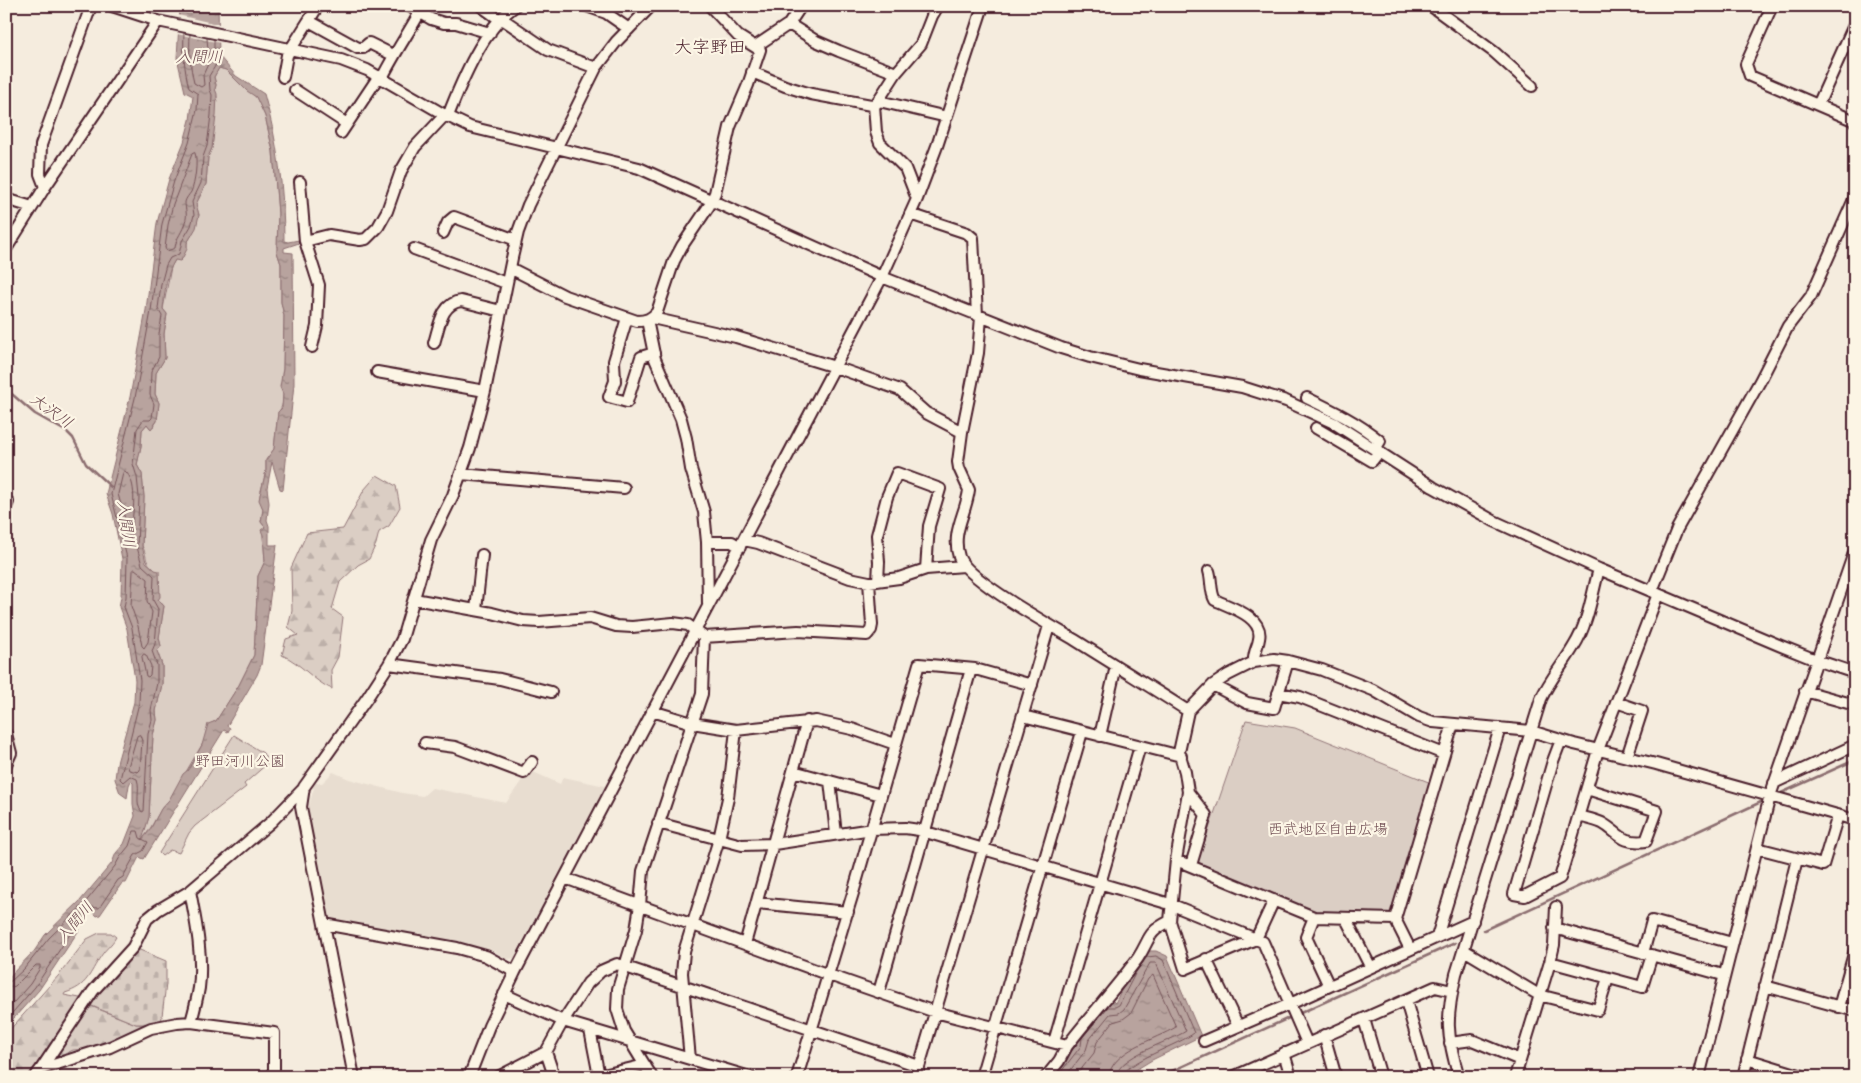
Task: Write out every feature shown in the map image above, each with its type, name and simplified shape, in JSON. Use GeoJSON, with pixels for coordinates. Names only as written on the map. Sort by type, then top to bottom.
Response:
{"type":"FeatureCollection","features":[{"type":"Feature","properties":{"kind":"street"},"geometry":{"type":"LineString","coordinates":[[45,187],[40,174],[41,145],[91,6]]}},
{"type":"Feature","properties":{"kind":"street"},"geometry":{"type":"LineString","coordinates":[[112,6],[163,22],[342,60],[381,77],[470,127],[640,168],[882,277],[1061,348],[1138,368],[1263,392],[1320,416],[1433,487],[1494,521],[1599,569],[1816,660],[1855,673]]}},
{"type":"Feature","properties":{"kind":"street"},"geometry":{"type":"LineString","coordinates":[[408,6],[419,14],[444,23],[456,23],[490,33]]}},
{"type":"Feature","properties":{"kind":"street"},"geometry":{"type":"LineString","coordinates":[[481,6],[548,50],[596,68]]}},
{"type":"Feature","properties":{"kind":"street"},"geometry":{"type":"LineString","coordinates":[[306,242],[329,235],[360,240],[366,238],[378,227],[387,210],[401,171],[414,147],[446,115],[462,79],[490,33],[500,18],[515,6]]}},
{"type":"Feature","properties":{"kind":"street"},"geometry":{"type":"LineString","coordinates":[[586,6],[606,13],[629,29]]}},
{"type":"Feature","properties":{"kind":"street"},"geometry":{"type":"LineString","coordinates":[[38,1073],[93,991],[133,947],[147,919],[158,910],[190,891],[295,799],[390,664],[402,639],[431,540],[461,474],[486,391],[506,283],[516,240],[528,205],[596,68],[616,42],[651,6]]}},
{"type":"Feature","properties":{"kind":"street"},"geometry":{"type":"LineString","coordinates":[[708,605],[707,542],[704,512],[691,469],[681,419],[654,353],[650,319],[660,306],[669,276],[682,246],[713,200],[730,127],[760,50],[738,36],[710,6]]}},
{"type":"Feature","properties":{"kind":"street"},"geometry":{"type":"LineString","coordinates":[[756,46],[789,24],[802,6]]}},
{"type":"Feature","properties":{"kind":"street"},"geometry":{"type":"LineString","coordinates":[[917,198],[905,168],[880,143],[876,132],[877,103],[896,73],[921,44],[938,6]]}},
{"type":"Feature","properties":{"kind":"street"},"geometry":{"type":"LineString","coordinates":[[469,1077],[489,1026],[515,972],[882,277],[917,198],[947,117],[983,6]]}},
{"type":"Feature","properties":{"kind":"street"},"geometry":{"type":"LineString","coordinates":[[1431,6],[1494,52],[1532,86]]}},
{"type":"Feature","properties":{"kind":"street"},"geometry":{"type":"LineString","coordinates":[[1772,6],[1746,64],[1750,76],[1855,121]]}},
{"type":"Feature","properties":{"kind":"street"},"geometry":{"type":"LineString","coordinates":[[283,77],[289,48],[320,7]]}},
{"type":"Feature","properties":{"kind":"street"},"geometry":{"type":"LineString","coordinates":[[295,90],[344,129],[381,77],[419,14]]}},
{"type":"Feature","properties":{"kind":"street"},"geometry":{"type":"LineString","coordinates":[[309,21],[358,48],[362,48],[369,43],[393,56]]}},
{"type":"Feature","properties":{"kind":"street"},"geometry":{"type":"LineString","coordinates":[[6,249],[45,187],[163,22]]}},
{"type":"Feature","properties":{"kind":"street"},"geometry":{"type":"LineString","coordinates":[[1818,105],[1855,23]]}},
{"type":"Feature","properties":{"kind":"street"},"geometry":{"type":"LineString","coordinates":[[789,24],[816,41],[896,73]]}},
{"type":"Feature","properties":{"kind":"street"},"geometry":{"type":"LineString","coordinates":[[752,72],[785,86],[811,94],[877,103],[947,117]]}},
{"type":"Feature","properties":{"kind":"street"},"geometry":{"type":"LineString","coordinates":[[300,182],[306,242],[319,285],[317,326],[312,347]]}},
{"type":"Feature","properties":{"kind":"street"},"geometry":{"type":"LineString","coordinates":[[1561,740],[1553,761],[1514,894],[1525,896],[1560,878],[1598,750],[1677,529],[1756,389],[1788,326],[1811,296],[1855,197]]}},
{"type":"Feature","properties":{"kind":"street"},"geometry":{"type":"LineString","coordinates":[[6,199],[32,207]]}},
{"type":"Feature","properties":{"kind":"street"},"geometry":{"type":"LineString","coordinates":[[910,214],[967,233],[973,238],[979,316],[978,353],[958,462],[969,490],[956,539],[959,556],[964,566],[1026,612],[1188,711]]}},
{"type":"Feature","properties":{"kind":"street"},"geometry":{"type":"LineString","coordinates":[[443,233],[448,222],[454,217],[516,240]]}},
{"type":"Feature","properties":{"kind":"street"},"geometry":{"type":"LineString","coordinates":[[414,249],[506,283]]}},
{"type":"Feature","properties":{"kind":"street"},"geometry":{"type":"LineString","coordinates":[[510,268],[565,296],[627,318],[638,321],[650,319],[736,338],[835,367],[900,390],[926,413],[962,432]]}},
{"type":"Feature","properties":{"kind":"street"},"geometry":{"type":"LineString","coordinates":[[434,343],[444,313],[448,306],[455,302],[461,301],[501,311]]}},
{"type":"Feature","properties":{"kind":"street"},"geometry":{"type":"LineString","coordinates":[[627,318],[614,360],[615,381],[610,397],[627,402],[641,357],[654,353]]}},
{"type":"Feature","properties":{"kind":"street"},"geometry":{"type":"LineString","coordinates":[[377,372],[486,391]]}},
{"type":"Feature","properties":{"kind":"street"},"geometry":{"type":"LineString","coordinates":[[1307,398],[1340,415],[1380,441],[1372,461],[1316,428]]}},
{"type":"Feature","properties":{"kind":"street"},"geometry":{"type":"LineString","coordinates":[[414,599],[531,621],[590,618],[616,626],[632,627],[673,623],[695,629],[704,637],[798,632],[868,635],[872,625],[873,582],[879,562],[877,535],[887,497],[897,473],[940,489],[929,526],[926,569]]}},
{"type":"Feature","properties":{"kind":"street"},"geometry":{"type":"LineString","coordinates":[[461,474],[624,488]]}},
{"type":"Feature","properties":{"kind":"street"},"geometry":{"type":"LineString","coordinates":[[6,501],[8,502],[6,507]]}},
{"type":"Feature","properties":{"kind":"street"},"geometry":{"type":"LineString","coordinates":[[707,542],[758,543],[850,578],[873,582],[899,578],[926,569],[964,566]]}},
{"type":"Feature","properties":{"kind":"street"},"geometry":{"type":"LineString","coordinates":[[1699,1077],[1723,975],[1770,796],[1855,550]]}},
{"type":"Feature","properties":{"kind":"street"},"geometry":{"type":"LineString","coordinates":[[476,610],[482,555]]}},
{"type":"Feature","properties":{"kind":"street"},"geometry":{"type":"LineString","coordinates":[[1459,1077],[1450,1043],[1448,1014],[1452,991],[1531,731],[1547,686],[1575,646],[1581,634],[1599,569]]}},
{"type":"Feature","properties":{"kind":"street"},"geometry":{"type":"LineString","coordinates":[[1209,571],[1215,600],[1241,612],[1260,629],[1260,639],[1253,655],[1254,662]]}},
{"type":"Feature","properties":{"kind":"street"},"geometry":{"type":"LineString","coordinates":[[916,1077],[1049,626]]}},
{"type":"Feature","properties":{"kind":"street"},"geometry":{"type":"LineString","coordinates":[[652,1077],[624,1030],[617,1009],[619,981],[636,930],[643,871],[702,694],[704,637]]}},
{"type":"Feature","properties":{"kind":"street"},"geometry":{"type":"LineString","coordinates":[[1274,900],[1256,939],[1185,969],[1170,920],[1170,904],[1188,792],[1179,752],[1188,711],[1213,685],[1228,675],[1254,662],[1274,659],[1288,661],[1345,678],[1373,690],[1419,717],[1433,722],[1531,731],[1855,820]]}},
{"type":"Feature","properties":{"kind":"street"},"geometry":{"type":"LineString","coordinates":[[1213,685],[1246,703],[1274,708],[1288,661]]}},
{"type":"Feature","properties":{"kind":"street"},"geometry":{"type":"LineString","coordinates":[[390,664],[500,679],[550,692]]}},
{"type":"Feature","properties":{"kind":"street"},"geometry":{"type":"LineString","coordinates":[[797,1077],[848,912],[919,664],[970,669],[1032,685]]}},
{"type":"Feature","properties":{"kind":"street"},"geometry":{"type":"LineString","coordinates":[[1100,736],[1116,666]]}},
{"type":"Feature","properties":{"kind":"street"},"geometry":{"type":"LineString","coordinates":[[879,992],[970,669]]}},
{"type":"Feature","properties":{"kind":"street"},"geometry":{"type":"LineString","coordinates":[[1805,691],[1855,704]]}},
{"type":"Feature","properties":{"kind":"street"},"geometry":{"type":"LineString","coordinates":[[1278,693],[1300,697],[1444,754]]}},
{"type":"Feature","properties":{"kind":"street"},"geometry":{"type":"LineString","coordinates":[[1616,702],[1642,711],[1627,757]]}},
{"type":"Feature","properties":{"kind":"street"},"geometry":{"type":"LineString","coordinates":[[652,711],[692,723],[736,730],[807,721],[836,724],[896,744]]}},
{"type":"Feature","properties":{"kind":"street"},"geometry":{"type":"LineString","coordinates":[[1023,716],[1181,756]]}},
{"type":"Feature","properties":{"kind":"street"},"geometry":{"type":"LineString","coordinates":[[745,944],[807,721]]}},
{"type":"Feature","properties":{"kind":"street"},"geometry":{"type":"LineString","coordinates":[[1410,948],[1394,919],[1453,724]]}},
{"type":"Feature","properties":{"kind":"street"},"geometry":{"type":"LineString","coordinates":[[1437,937],[1500,728]]}},
{"type":"Feature","properties":{"kind":"street"},"geometry":{"type":"LineString","coordinates":[[690,1059],[682,986],[684,952],[719,838],[728,798],[736,730]]}},
{"type":"Feature","properties":{"kind":"street"},"geometry":{"type":"LineString","coordinates":[[981,1077],[1082,732]]}},
{"type":"Feature","properties":{"kind":"street"},"geometry":{"type":"LineString","coordinates":[[6,734],[11,753],[6,764]]}},
{"type":"Feature","properties":{"kind":"street"},"geometry":{"type":"LineString","coordinates":[[425,744],[455,747],[524,773],[532,762]]}},
{"type":"Feature","properties":{"kind":"street"},"geometry":{"type":"LineString","coordinates":[[1774,783],[1855,744]]}},
{"type":"Feature","properties":{"kind":"street"},"geometry":{"type":"LineString","coordinates":[[1054,1042],[1140,746]]}},
{"type":"Feature","properties":{"kind":"street"},"geometry":{"type":"LineString","coordinates":[[793,771],[881,795]]}},
{"type":"Feature","properties":{"kind":"street"},"geometry":{"type":"LineString","coordinates":[[830,781],[836,834]]}},
{"type":"Feature","properties":{"kind":"street"},"geometry":{"type":"LineString","coordinates":[[304,787],[301,807],[354,1077]]}},
{"type":"Feature","properties":{"kind":"street"},"geometry":{"type":"LineString","coordinates":[[1579,816],[1603,823],[1620,837],[1636,842],[1646,841],[1657,811],[1587,789]]}},
{"type":"Feature","properties":{"kind":"street"},"geometry":{"type":"LineString","coordinates":[[1188,792],[1206,815],[1191,865]]}},
{"type":"Feature","properties":{"kind":"street"},"geometry":{"type":"LineString","coordinates":[[1756,848],[1823,865],[1838,815]]}},
{"type":"Feature","properties":{"kind":"street"},"geometry":{"type":"LineString","coordinates":[[658,823],[742,845],[774,844],[872,829],[905,828],[924,831],[1170,904],[1263,942],[1307,1043]]}},
{"type":"Feature","properties":{"kind":"street"},"geometry":{"type":"LineString","coordinates":[[1743,1077],[1797,859]]}},
{"type":"Feature","properties":{"kind":"street"},"geometry":{"type":"LineString","coordinates":[[1176,860],[1314,917],[1394,919]]}},
{"type":"Feature","properties":{"kind":"street"},"geometry":{"type":"LineString","coordinates":[[565,878],[935,1012],[1067,1046]]}},
{"type":"Feature","properties":{"kind":"street"},"geometry":{"type":"LineString","coordinates":[[190,891],[196,925],[199,964],[199,988],[191,1022]]}},
{"type":"Feature","properties":{"kind":"street"},"geometry":{"type":"LineString","coordinates":[[757,904],[848,912]]}},
{"type":"Feature","properties":{"kind":"street"},"geometry":{"type":"LineString","coordinates":[[1515,1077],[1550,962],[1554,945],[1556,907]]}},
{"type":"Feature","properties":{"kind":"street"},"geometry":{"type":"LineString","coordinates":[[1314,917],[1306,938],[1329,986]]}},
{"type":"Feature","properties":{"kind":"street"},"geometry":{"type":"LineString","coordinates":[[1346,919],[1370,966]]}},
{"type":"Feature","properties":{"kind":"street"},"geometry":{"type":"LineString","coordinates":[[1046,1077],[1059,1061],[1067,1046],[1139,956],[1150,934],[1170,920]]}},
{"type":"Feature","properties":{"kind":"street"},"geometry":{"type":"LineString","coordinates":[[1204,1041],[1290,1007],[1370,966],[1473,921]]}},
{"type":"Feature","properties":{"kind":"street"},"geometry":{"type":"LineString","coordinates":[[1550,962],[1642,987],[1652,921],[1732,943]]}},
{"type":"Feature","properties":{"kind":"street"},"geometry":{"type":"LineString","coordinates":[[324,924],[456,948],[486,956],[515,972]]}},
{"type":"Feature","properties":{"kind":"street"},"geometry":{"type":"LineString","coordinates":[[1554,928],[1723,975]]}},
{"type":"Feature","properties":{"kind":"street"},"geometry":{"type":"LineString","coordinates":[[1464,950],[1539,995],[1598,1010],[1608,978]]}},
{"type":"Feature","properties":{"kind":"street"},"geometry":{"type":"LineString","coordinates":[[1839,1007],[1855,950]]}},
{"type":"Feature","properties":{"kind":"street"},"geometry":{"type":"LineString","coordinates":[[1206,959],[1238,1026]]}},
{"type":"Feature","properties":{"kind":"street"},"geometry":{"type":"LineString","coordinates":[[498,1077],[546,1052],[584,989],[601,971],[617,964],[919,1066]]}},
{"type":"Feature","properties":{"kind":"street"},"geometry":{"type":"LineString","coordinates":[[1765,986],[1855,1011]]}},
{"type":"Feature","properties":{"kind":"street"},"geometry":{"type":"LineString","coordinates":[[1233,1077],[1244,1074],[1284,1053],[1435,987],[1452,991]]}},
{"type":"Feature","properties":{"kind":"street"},"geometry":{"type":"LineString","coordinates":[[504,994],[563,1022],[750,1077]]}},
{"type":"Feature","properties":{"kind":"street"},"geometry":{"type":"LineString","coordinates":[[1406,1001],[1428,1077]]}},
{"type":"Feature","properties":{"kind":"street"},"geometry":{"type":"LineString","coordinates":[[1364,1019],[1381,1077]]}},
{"type":"Feature","properties":{"kind":"street"},"geometry":{"type":"LineString","coordinates":[[38,1073],[110,1047],[151,1028],[191,1022],[274,1033],[274,1077]]}},
{"type":"Feature","properties":{"kind":"street"},"geometry":{"type":"LineString","coordinates":[[590,1030],[598,1071],[603,1075],[645,1065]]}},
{"type":"Feature","properties":{"kind":"street"},"geometry":{"type":"LineString","coordinates":[[1324,1035],[1336,1077]]}},
{"type":"Feature","properties":{"kind":"street"},"geometry":{"type":"LineString","coordinates":[[1450,1043],[1472,1040],[1520,1060]]}},
{"type":"Feature","properties":{"kind":"street"},"geometry":{"type":"LineString","coordinates":[[546,1052],[554,1076]]}},
{"type":"Feature","properties":{"kind":"street"},"geometry":{"type":"LineString","coordinates":[[1284,1053],[1291,1077]]}},
{"type":"Feature","properties":{"kind":"street"},"geometry":{"type":"LineString","coordinates":[[1747,1059],[1806,1077]]}},
{"type":"Feature","properties":{"kind":"shaded area"},"geometry":{"type":"Polygon","coordinates":[[[529,770],[560,784],[563,777],[605,786],[514,958],[508,959],[490,949],[329,920],[309,817],[309,805],[314,788],[311,787],[313,783],[322,783],[333,772],[349,779],[402,793],[423,796],[432,788],[506,803],[529,770]]]}},
{"type":"Feature","properties":{"kind":"green space"},"geometry":{"type":"Polygon","coordinates":[[[219,68],[226,70],[256,97],[265,116],[273,151],[278,214],[277,252],[281,264],[281,302],[284,316],[283,398],[278,412],[274,449],[266,460],[266,471],[260,495],[263,509],[261,522],[265,527],[263,535],[265,561],[258,576],[254,655],[239,685],[216,721],[212,723],[206,732],[203,743],[170,799],[141,840],[149,817],[153,735],[162,684],[162,665],[157,651],[161,646],[159,638],[164,606],[158,599],[155,570],[147,561],[142,546],[144,497],[142,474],[137,465],[142,430],[147,424],[150,428],[154,426],[157,421],[159,403],[155,394],[156,373],[165,358],[164,334],[167,314],[163,309],[171,267],[175,260],[187,249],[187,243],[199,215],[196,204],[206,184],[217,97],[214,77],[219,68]]]}},
{"type":"Feature","properties":{"kind":"green space"},"geometry":{"type":"Polygon","coordinates":[[[377,475],[396,486],[400,507],[389,526],[379,532],[369,559],[358,565],[340,582],[332,609],[343,617],[338,657],[331,670],[332,689],[282,655],[286,639],[298,635],[288,627],[292,611],[291,568],[307,533],[343,529],[364,490],[377,475]]]}},
{"type":"Feature","properties":{"kind":"green space","name":"西武地区自由広場"},"geometry":{"type":"Polygon","coordinates":[[[1246,720],[1295,728],[1431,783],[1392,912],[1388,915],[1316,913],[1200,865],[1198,861],[1246,720]]]}},
{"type":"Feature","properties":{"kind":"green space","name":"野田河川公園"},"geometry":{"type":"Polygon","coordinates":[[[234,735],[263,753],[268,763],[244,784],[246,787],[195,826],[189,833],[179,853],[170,850],[162,856],[159,853],[234,735]]]}},
{"type":"Feature","properties":{"kind":"green space"},"geometry":{"type":"Polygon","coordinates":[[[99,933],[111,933],[116,937],[83,983],[64,995],[85,999],[83,1003],[136,1024],[157,1025],[152,1033],[128,1037],[86,1049],[73,1050],[53,1060],[31,1077],[6,1077],[6,1034],[59,975],[87,939],[99,933]]]}},
{"type":"Feature","properties":{"kind":"green space"},"geometry":{"type":"Polygon","coordinates":[[[135,948],[166,961],[166,984],[161,1024],[136,1024],[87,1004],[135,948]]]}},
{"type":"Feature","properties":{"kind":"water","name":"入間川"},"geometry":{"type":"Polygon","coordinates":[[[180,6],[218,6],[219,56],[236,76],[264,94],[273,130],[279,167],[284,241],[299,240],[299,243],[284,248],[284,252],[293,253],[294,384],[283,490],[280,489],[272,462],[267,488],[269,545],[277,545],[261,665],[227,726],[230,728],[228,732],[224,730],[144,859],[139,857],[126,883],[122,883],[100,915],[97,916],[92,911],[80,924],[79,930],[39,990],[6,1027],[6,980],[35,950],[45,935],[80,901],[112,863],[116,853],[124,844],[135,816],[133,783],[131,781],[129,785],[127,798],[120,793],[115,779],[117,763],[134,702],[135,680],[127,629],[119,607],[122,559],[113,514],[106,494],[130,397],[146,310],[157,223],[169,179],[184,142],[190,120],[193,96],[185,92],[177,58],[180,6]],[[219,68],[214,77],[217,94],[216,116],[212,148],[208,157],[206,184],[196,204],[199,215],[196,228],[187,243],[187,249],[182,259],[180,261],[175,260],[172,265],[166,283],[163,309],[167,314],[164,334],[165,358],[156,373],[155,394],[159,403],[157,421],[151,429],[147,424],[142,430],[137,465],[142,474],[144,497],[142,546],[146,562],[159,571],[160,597],[158,600],[164,606],[159,638],[161,646],[157,651],[162,665],[162,684],[153,735],[149,817],[142,840],[150,830],[161,809],[169,800],[183,774],[188,770],[202,745],[208,724],[216,721],[239,685],[254,655],[258,576],[265,561],[261,530],[265,527],[261,522],[263,509],[259,500],[266,471],[266,460],[274,449],[278,412],[282,408],[283,394],[280,387],[283,369],[284,316],[281,302],[281,264],[277,252],[278,213],[273,151],[265,116],[256,97],[247,91],[226,70],[219,68]]]}},
{"type":"Feature","properties":{"kind":"water"},"geometry":{"type":"Polygon","coordinates":[[[1144,951],[1156,951],[1167,956],[1201,1036],[1152,1060],[1124,1077],[1051,1077],[1078,1043],[1075,1039],[1111,999],[1115,1003],[1132,969],[1144,951]]]}},
{"type":"Feature","properties":{"kind":"pier"},"geometry":{"type":"Polygon","coordinates":[[[178,15],[221,25],[221,43],[177,34],[178,15]]]}},
{"type":"Feature","properties":{"kind":"waterway","name":"大沢川"},"geometry":{"type":"LineString","coordinates":[[6,389],[35,414],[67,432],[73,438],[86,464],[111,487]]}},
{"type":"Feature","properties":{"kind":"waterway"},"geometry":{"type":"LineString","coordinates":[[1779,794],[1855,760]]}},
{"type":"Feature","properties":{"kind":"waterway"},"geometry":{"type":"LineString","coordinates":[[1484,930],[1761,802]]}},
{"type":"Feature","properties":{"kind":"waterway"},"geometry":{"type":"LineString","coordinates":[[1296,1015],[1455,943]]}},
{"type":"Feature","properties":{"kind":"waterway"},"geometry":{"type":"LineString","coordinates":[[1159,1077],[1291,1017]]}},
{"type":"Feature","properties":{"kind":"district","name":"大字野田"},"geometry":{"type":"Point","coordinates":[710,47]}}]}
